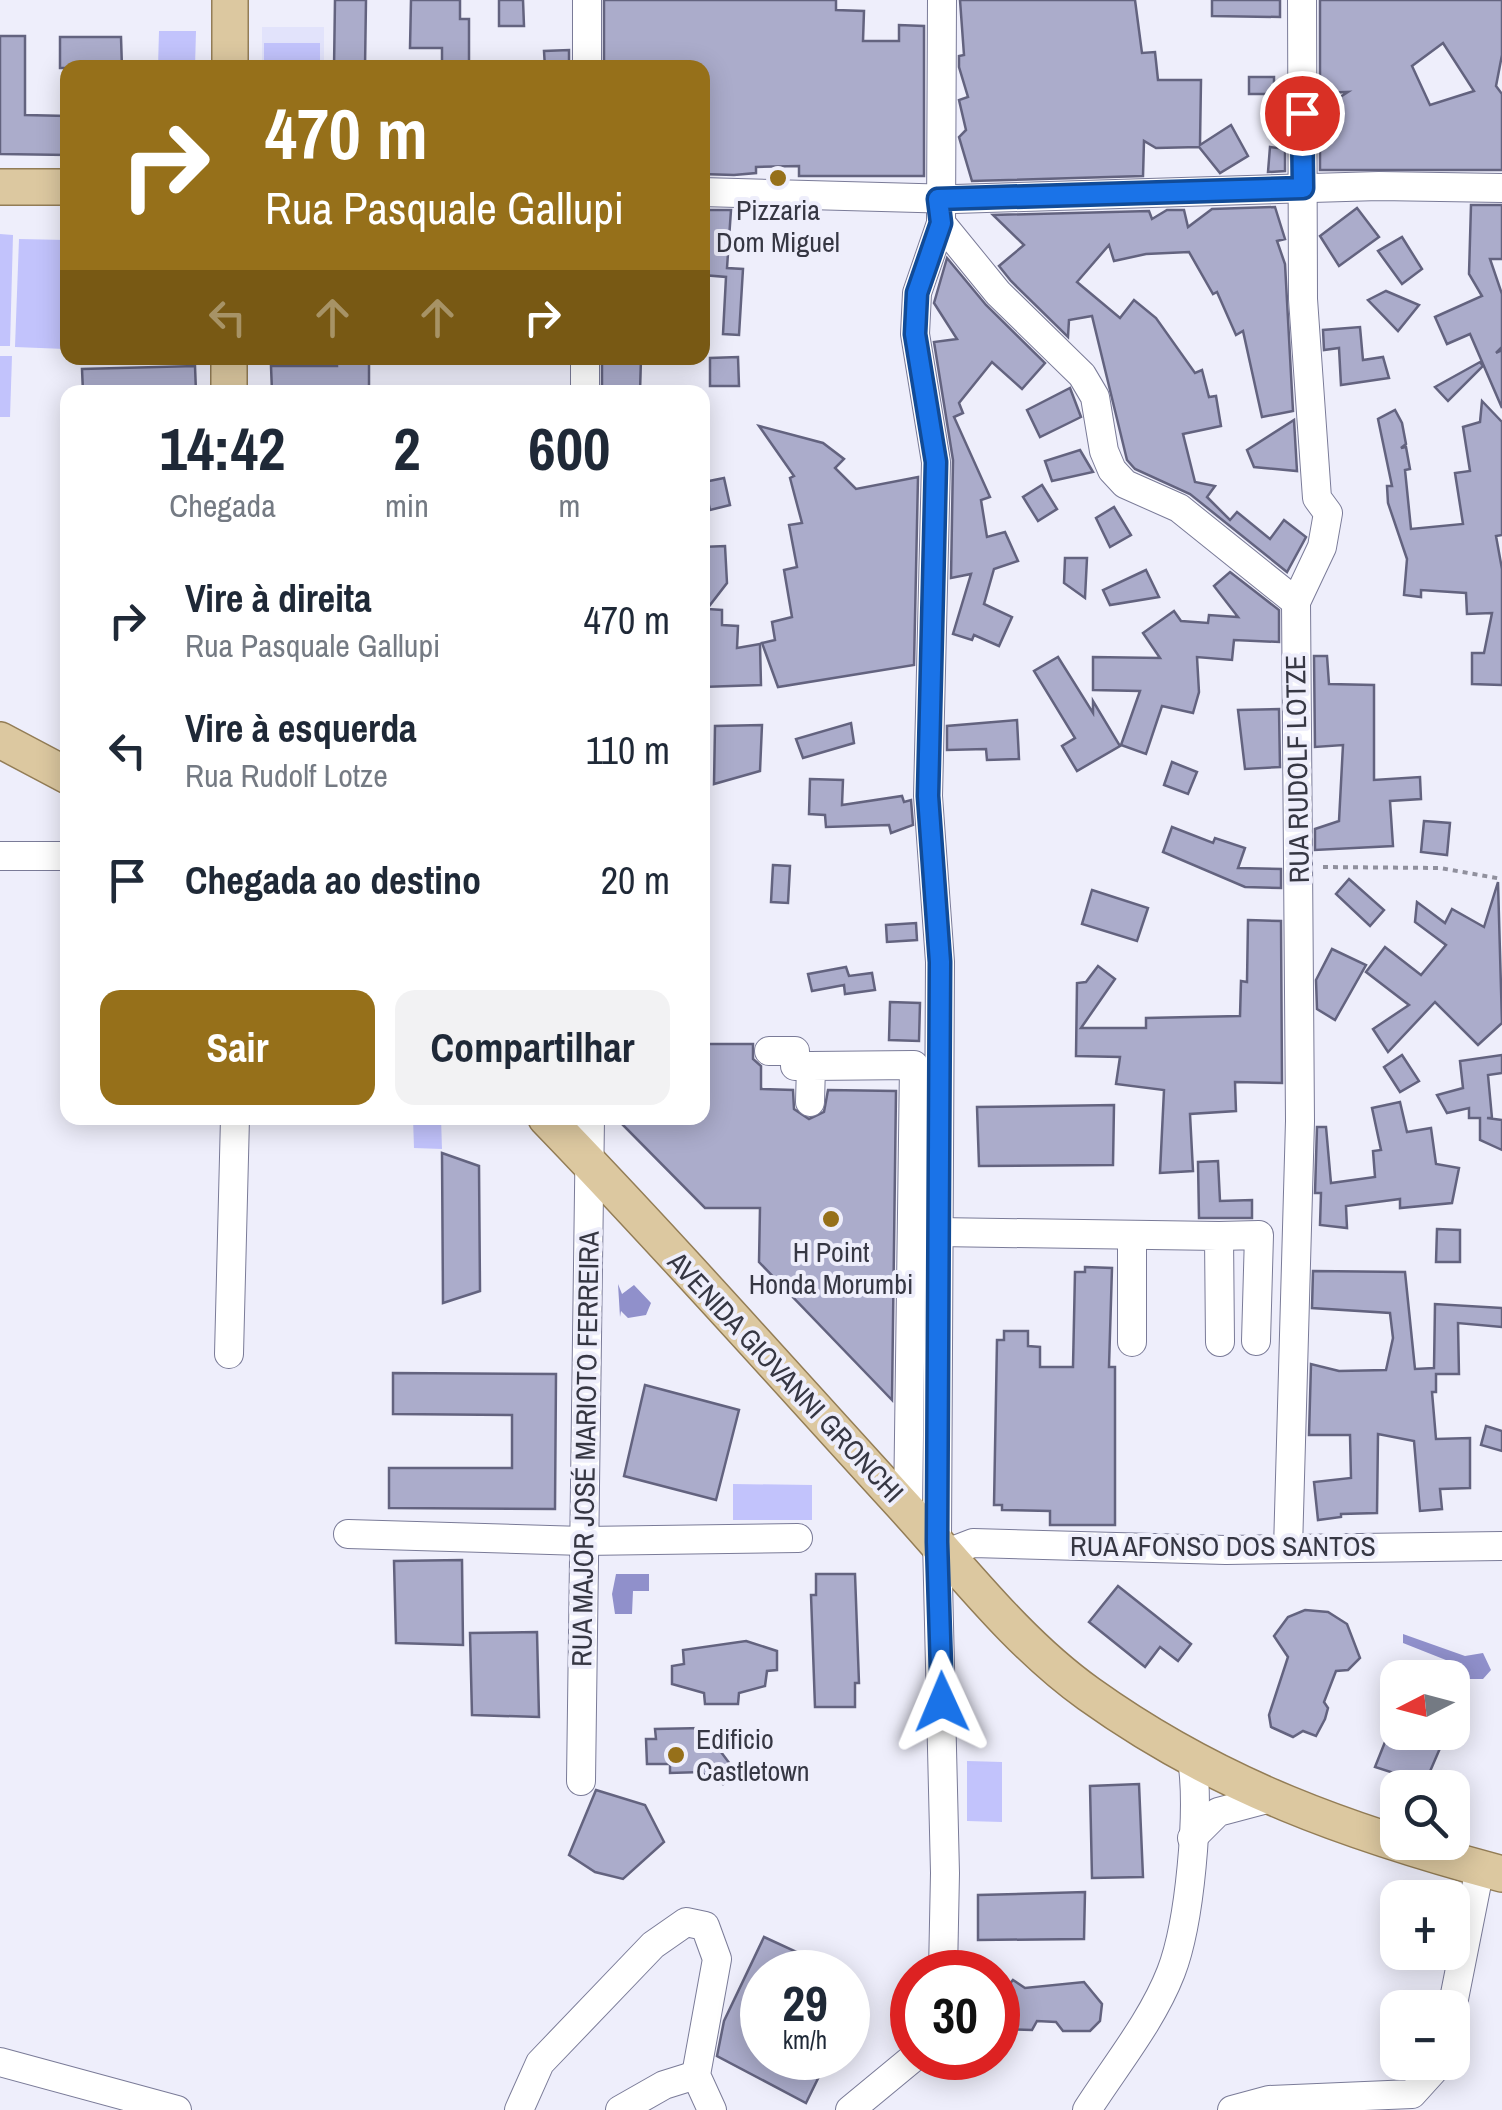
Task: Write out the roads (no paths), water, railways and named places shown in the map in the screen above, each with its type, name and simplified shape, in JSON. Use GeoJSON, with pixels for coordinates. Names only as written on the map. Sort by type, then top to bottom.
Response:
{"type":"FeatureCollection","features":[{"type":"Feature","properties":{"kind":"main road"},"geometry":{"type":"LineString","coordinates":[[230,0],[230,60]]}},
{"type":"Feature","properties":{"kind":"main road"},"geometry":{"type":"LineString","coordinates":[[0,186],[60,186]]}},
{"type":"Feature","properties":{"kind":"main road"},"geometry":{"type":"LineString","coordinates":[[1,742],[60,772]]}},
{"type":"Feature","properties":{"kind":"main road","name":"AVENIDA GIOVANNI GRONCHI"},"geometry":{"type":"LineString","coordinates":[[553,1125],[995,1608],[1087,1693],[1192,1760],[1267,1799],[1399,1847],[1491,1870]]}},
{"type":"Feature","properties":{"kind":"street"},"geometry":{"type":"LineString","coordinates":[[586,60],[587,0]]}},
{"type":"Feature","properties":{"kind":"street"},"geometry":{"type":"LineString","coordinates":[[942,0],[940,211],[917,293],[915,334],[936,462],[928,796],[940,962],[937,1232],[946,1873],[944,1950]]}},
{"type":"Feature","properties":{"kind":"street","name":"RUA RUDOLF LOTZE"},"geometry":{"type":"LineString","coordinates":[[1288,1549],[1300,1121],[1296,602],[1322,547],[1328,513],[1317,498],[1304,299],[1302,0]]}},
{"type":"Feature","properties":{"kind":"street"},"geometry":{"type":"LineString","coordinates":[[710,193],[940,211],[1303,188],[1502,188]]}},
{"type":"Feature","properties":{"kind":"street"},"geometry":{"type":"LineString","coordinates":[[940,211],[998,293],[1082,375],[1095,397],[1104,451],[1112,470],[1125,484],[1179,508],[1296,602]]}},
{"type":"Feature","properties":{"kind":"street"},"geometry":{"type":"LineString","coordinates":[[0,856],[60,856]]}},
{"type":"Feature","properties":{"kind":"street"},"geometry":{"type":"LineString","coordinates":[[770,1051],[796,1051],[795,1066],[914,1065],[908,1510]]}},
{"type":"Feature","properties":{"kind":"street"},"geometry":{"type":"LineString","coordinates":[[810,1102],[811,1066]]}},
{"type":"Feature","properties":{"kind":"street"},"geometry":{"type":"LineString","coordinates":[[229,1354],[236,1125]]}},
{"type":"Feature","properties":{"kind":"street","name":"RUA MAJOR JOSÉ MARIOTO FERREIRA"},"geometry":{"type":"LineString","coordinates":[[580,1782],[590,1125]]}},
{"type":"Feature","properties":{"kind":"street"},"geometry":{"type":"LineString","coordinates":[[937,1232],[1259,1235],[1256,1342]]}},
{"type":"Feature","properties":{"kind":"street"},"geometry":{"type":"LineString","coordinates":[[1132,1235],[1132,1342]]}},
{"type":"Feature","properties":{"kind":"street"},"geometry":{"type":"LineString","coordinates":[[1219,1236],[1220,1342]]}},
{"type":"Feature","properties":{"kind":"street"},"geometry":{"type":"LineString","coordinates":[[348,1534],[583,1541],[798,1538]]}},
{"type":"Feature","properties":{"kind":"street","name":"RUA AFONSO DOS SANTOS"},"geometry":{"type":"LineString","coordinates":[[942,1547],[973,1542],[1288,1549],[1502,1546]]}},
{"type":"Feature","properties":{"kind":"street"},"geometry":{"type":"LineString","coordinates":[[1086,2110],[1154,2006],[1171,1971],[1192,1838],[1196,1790],[1192,1760]]}},
{"type":"Feature","properties":{"kind":"street"},"geometry":{"type":"LineString","coordinates":[[1192,1838],[1218,1812],[1267,1799]]}},
{"type":"Feature","properties":{"kind":"street"},"geometry":{"type":"LineString","coordinates":[[1457,1990],[1491,1870]]}},
{"type":"Feature","properties":{"kind":"street"},"geometry":{"type":"LineString","coordinates":[[520,2110],[540,2063],[653,1945],[686,1922],[706,1926],[717,1959],[696,2075],[712,2110]]}},
{"type":"Feature","properties":{"kind":"street"},"geometry":{"type":"LineString","coordinates":[[0,2062],[177,2110]]}},
{"type":"Feature","properties":{"kind":"street"},"geometry":{"type":"LineString","coordinates":[[620,2110],[664,2085],[696,2075]]}},
{"type":"Feature","properties":{"kind":"street"},"geometry":{"type":"LineString","coordinates":[[850,2110],[890,2077]]}},
{"type":"Feature","properties":{"kind":"street"},"geometry":{"type":"LineString","coordinates":[[1232,2110],[1268,2100],[1412,2094],[1425,2080]]}},
{"type":"Feature","properties":{"kind":"place","name":"Pizzaria Dom Miguel"},"geometry":{"type":"Point","coordinates":[778,178]}},
{"type":"Feature","properties":{"kind":"place","name":"H Point Honda Morumbi"},"geometry":{"type":"Point","coordinates":[831,1219]}},
{"type":"Feature","properties":{"kind":"place","name":"Edificio Castletown"},"geometry":{"type":"Point","coordinates":[676,1755]}}]}
